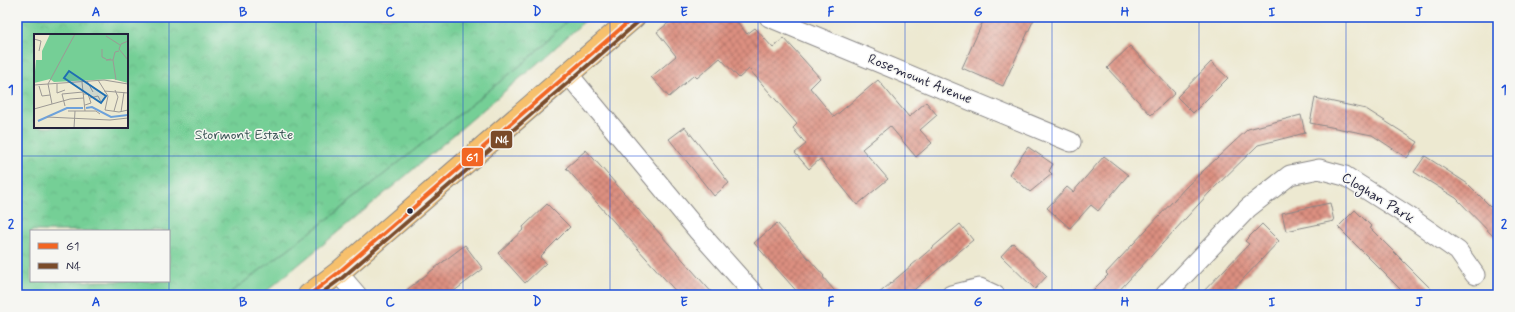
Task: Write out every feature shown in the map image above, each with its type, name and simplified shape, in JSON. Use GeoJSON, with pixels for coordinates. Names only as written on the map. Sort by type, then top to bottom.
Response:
{"type":"FeatureCollection","features":[{"type":"Feature","properties":{"kind":"highway"},"geometry":{"type":"LineString","coordinates":[[309,295],[338,273],[569,75],[634,17]]}},
{"type":"Feature","properties":{"kind":"street","name":"Rosemount Avenue"},"geometry":{"type":"LineString","coordinates":[[769,17],[1071,142]]}},
{"type":"Feature","properties":{"kind":"street"},"geometry":{"type":"LineString","coordinates":[[569,75],[698,231],[755,295]]}},
{"type":"Feature","properties":{"kind":"street","name":"Cloghan Park"},"geometry":{"type":"LineString","coordinates":[[1165,295],[1248,208],[1290,175],[1319,169],[1345,176],[1408,216],[1458,251],[1475,275]]}},
{"type":"Feature","properties":{"kind":"street"},"geometry":{"type":"LineString","coordinates":[[338,273],[357,295]]}},
{"type":"Feature","properties":{"kind":"street"},"geometry":{"type":"LineString","coordinates":[[951,295],[980,288],[995,295]]}},
{"type":"Feature","properties":{"kind":"green space","name":"Stormont Estate"},"geometry":{"type":"Polygon","coordinates":[[[17,17],[571,17],[527,60],[333,215],[227,295],[17,295],[17,17]]]}},
{"type":"Feature","properties":{"kind":"green space"},"geometry":{"type":"Polygon","coordinates":[[[571,17],[589,17],[546,56],[403,178],[262,295],[227,295],[333,215],[527,60],[571,17]]]}},
{"type":"Feature","properties":{"kind":"building"},"geometry":{"type":"Polygon","coordinates":[[[676,17],[733,17],[747,34],[755,28],[773,48],[784,38],[820,78],[810,88],[834,117],[878,80],[909,117],[926,102],[937,115],[920,130],[932,143],[916,157],[890,126],[862,149],[888,179],[857,205],[820,159],[809,169],[795,153],[806,144],[793,128],[797,124],[749,69],[739,78],[720,58],[697,78],[694,75],[669,97],[651,77],[676,56],[657,32],[676,17]]]}},
{"type":"Feature","properties":{"kind":"building"},"geometry":{"type":"Polygon","coordinates":[[[985,17],[1035,17],[1003,86],[962,68],[985,17]]]}},
{"type":"Feature","properties":{"kind":"building"},"geometry":{"type":"Polygon","coordinates":[[[1130,46],[1175,93],[1151,115],[1107,68],[1130,46]]]}},
{"type":"Feature","properties":{"kind":"building"},"geometry":{"type":"Polygon","coordinates":[[[1211,62],[1228,78],[1193,113],[1177,97],[1211,62]]]}},
{"type":"Feature","properties":{"kind":"building"},"geometry":{"type":"Polygon","coordinates":[[[1315,98],[1366,109],[1418,142],[1407,158],[1372,135],[1310,123],[1315,98]]]}},
{"type":"Feature","properties":{"kind":"building"},"geometry":{"type":"Polygon","coordinates":[[[1301,115],[1305,133],[1258,145],[1210,192],[1115,295],[1088,295],[1108,275],[1106,273],[1187,186],[1248,129],[1301,115]]]}},
{"type":"Feature","properties":{"kind":"building"},"geometry":{"type":"Polygon","coordinates":[[[685,127],[729,183],[714,196],[669,139],[685,127]]]}},
{"type":"Feature","properties":{"kind":"building"},"geometry":{"type":"Polygon","coordinates":[[[1028,147],[1053,164],[1049,171],[1052,174],[1030,192],[1009,174],[1028,147]]]}},
{"type":"Feature","properties":{"kind":"building"},"geometry":{"type":"Polygon","coordinates":[[[586,150],[714,295],[679,295],[566,168],[586,150]]]}},
{"type":"Feature","properties":{"kind":"building"},"geometry":{"type":"Polygon","coordinates":[[[1104,156],[1128,175],[1098,211],[1091,205],[1070,228],[1047,208],[1067,187],[1073,192],[1104,156]]]}},
{"type":"Feature","properties":{"kind":"building"},"geometry":{"type":"Polygon","coordinates":[[[1425,156],[1468,184],[1498,214],[1498,241],[1456,198],[1414,172],[1425,156]]]}},
{"type":"Feature","properties":{"kind":"building"},"geometry":{"type":"Polygon","coordinates":[[[1330,203],[1334,221],[1286,231],[1282,213],[1330,203]]]}},
{"type":"Feature","properties":{"kind":"building"},"geometry":{"type":"Polygon","coordinates":[[[547,204],[570,227],[540,257],[546,263],[525,283],[498,253],[524,229],[523,227],[547,204]]]}},
{"type":"Feature","properties":{"kind":"building"},"geometry":{"type":"Polygon","coordinates":[[[1355,210],[1372,227],[1370,228],[1437,295],[1406,295],[1338,227],[1355,210]]]}},
{"type":"Feature","properties":{"kind":"building"},"geometry":{"type":"Polygon","coordinates":[[[777,223],[824,276],[823,277],[838,295],[800,295],[754,243],[777,223]]]}},
{"type":"Feature","properties":{"kind":"building"},"geometry":{"type":"Polygon","coordinates":[[[960,224],[973,240],[908,295],[877,295],[960,224]]]}},
{"type":"Feature","properties":{"kind":"building"},"geometry":{"type":"Polygon","coordinates":[[[1262,224],[1279,241],[1228,295],[1200,295],[1249,244],[1245,241],[1262,224]]]}},
{"type":"Feature","properties":{"kind":"building"},"geometry":{"type":"Polygon","coordinates":[[[1013,243],[1047,276],[1035,289],[1001,256],[1013,243]]]}},
{"type":"Feature","properties":{"kind":"building"},"geometry":{"type":"Polygon","coordinates":[[[465,245],[483,269],[449,295],[400,295],[465,245]]]}},
{"type":"Feature","properties":{"kind":"transit line","name":"G1"},"geometry":{"type":"LineString","coordinates":[[309,295],[338,273],[634,17]]}},
{"type":"Feature","properties":{"kind":"transit line","name":"N4"},"geometry":{"type":"LineString","coordinates":[[319,295],[342,278],[638,22]]}}]}
